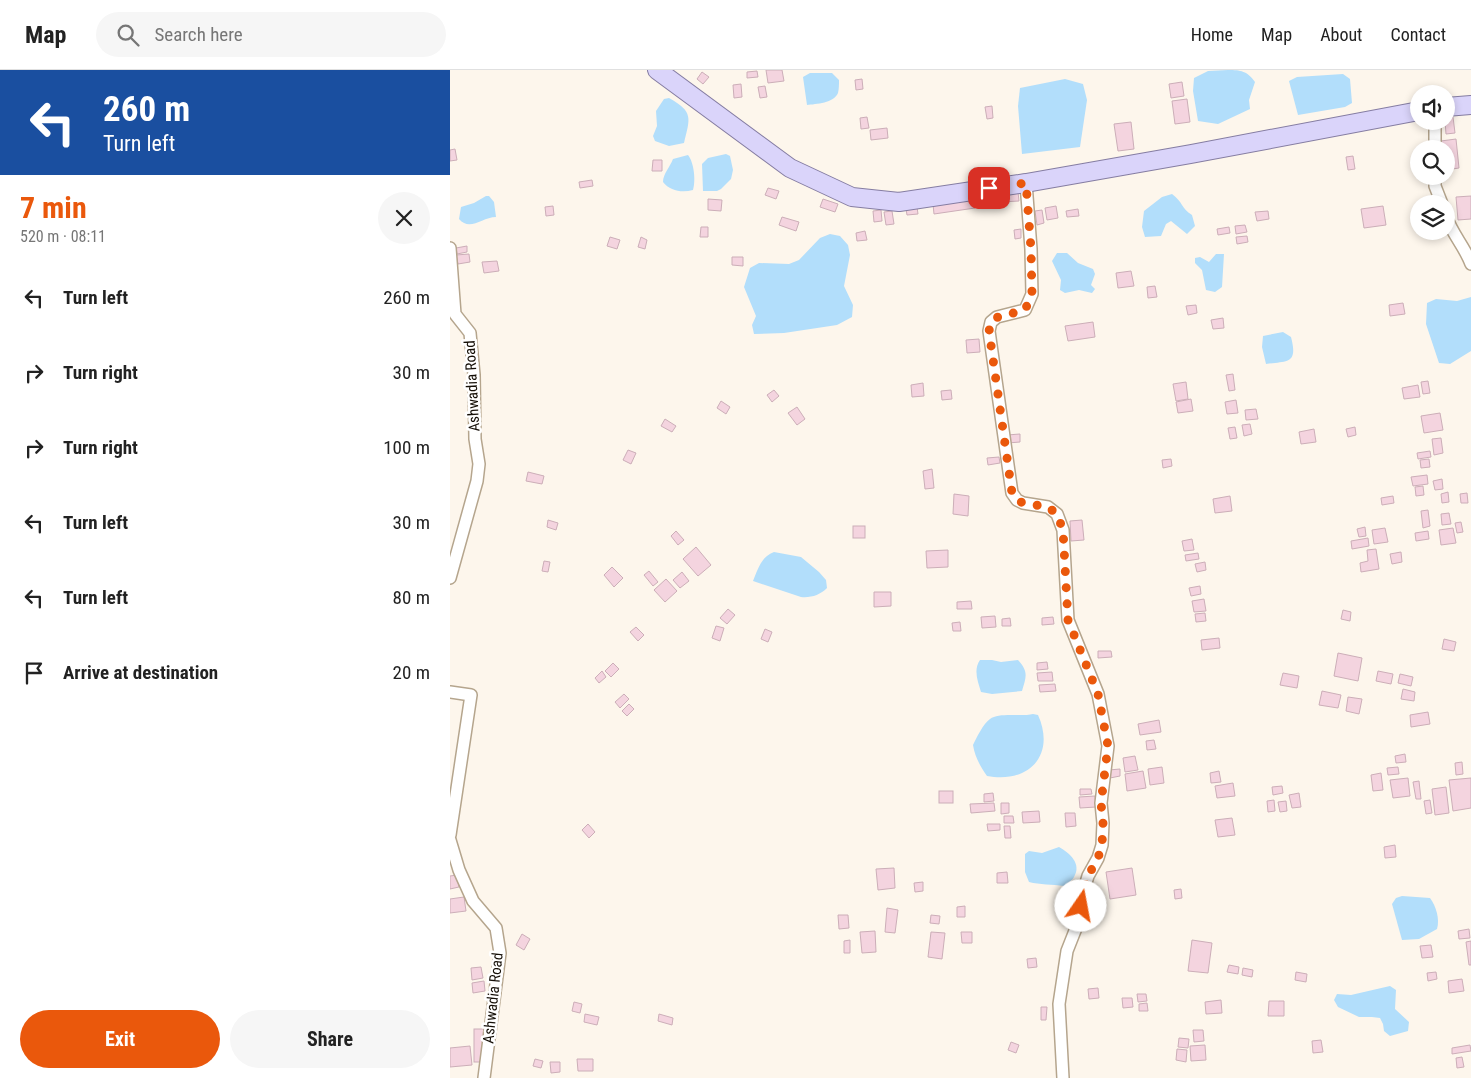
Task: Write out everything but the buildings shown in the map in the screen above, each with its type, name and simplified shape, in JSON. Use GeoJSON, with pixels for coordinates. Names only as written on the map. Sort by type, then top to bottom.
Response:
{"type":"FeatureCollection","features":[{"type":"Feature","properties":{"kind":"main road"},"geometry":{"type":"LineString","coordinates":[[657,70],[790,168],[852,197],[898,202],[1026,183],[1410,113]]}},
{"type":"Feature","properties":{"kind":"main road"},"geometry":{"type":"LineString","coordinates":[[1455,106],[1471,105]]}},
{"type":"Feature","properties":{"kind":"street"},"geometry":{"type":"LineString","coordinates":[[1026,183],[1032,294],[1025,310],[998,317],[991,322],[989,331],[1012,493],[1017,500],[1023,503],[1048,507],[1057,514],[1063,530],[1068,620],[1098,694],[1108,746],[1101,803],[1103,823],[1102,845],[1098,858],[1088,876],[1083,893],[1080,918],[1067,951],[1059,1004],[1063,1078]]}},
{"type":"Feature","properties":{"kind":"street"},"geometry":{"type":"LineString","coordinates":[[1455,234],[1467,253],[1471,264]]}},
{"type":"Feature","properties":{"kind":"street","name":"Ashwadia Road"},"geometry":{"type":"LineString","coordinates":[[450,248],[455,314],[470,333],[474,375],[475,439],[479,464],[477,481],[450,578]]}},
{"type":"Feature","properties":{"kind":"street"},"geometry":{"type":"LineString","coordinates":[[450,692],[471,694],[450,835]]}},
{"type":"Feature","properties":{"kind":"street","name":"Ashwadia Road"},"geometry":{"type":"LineString","coordinates":[[450,840],[459,870],[473,901],[496,928],[500,953],[484,1078]]}},
{"type":"Feature","properties":{"kind":"water"},"geometry":{"type":"Polygon","coordinates":[[[1228,70],[1243,72],[1249,75],[1255,82],[1249,100],[1250,109],[1218,124],[1198,121],[1193,91],[1194,78],[1208,71],[1228,70]]]}},
{"type":"Feature","properties":{"kind":"water"},"geometry":{"type":"Polygon","coordinates":[[[810,73],[832,73],[839,80],[838,93],[833,99],[807,105],[803,77],[810,73]]]}},
{"type":"Feature","properties":{"kind":"water"},"geometry":{"type":"Polygon","coordinates":[[[1343,74],[1350,79],[1352,103],[1345,107],[1298,115],[1289,81],[1297,77],[1343,74]]]}},
{"type":"Feature","properties":{"kind":"water"},"geometry":{"type":"Polygon","coordinates":[[[1065,79],[1083,84],[1087,100],[1080,147],[1022,154],[1018,106],[1020,88],[1065,79]]]}},
{"type":"Feature","properties":{"kind":"water"},"geometry":{"type":"Polygon","coordinates":[[[669,98],[683,107],[688,116],[688,127],[684,143],[669,146],[655,141],[653,136],[657,126],[656,111],[664,99],[669,98]]]}},
{"type":"Feature","properties":{"kind":"water"},"geometry":{"type":"Polygon","coordinates":[[[726,154],[730,156],[733,170],[731,179],[717,191],[703,191],[702,164],[708,158],[726,154]]]}},
{"type":"Feature","properties":{"kind":"water"},"geometry":{"type":"Polygon","coordinates":[[[688,155],[694,172],[693,190],[681,191],[669,187],[663,182],[663,179],[673,159],[688,155]]]}},
{"type":"Feature","properties":{"kind":"water"},"geometry":{"type":"Polygon","coordinates":[[[1172,194],[1192,215],[1195,226],[1187,234],[1171,221],[1166,224],[1161,236],[1145,237],[1142,227],[1144,211],[1162,197],[1172,194]]]}},
{"type":"Feature","properties":{"kind":"water"},"geometry":{"type":"Polygon","coordinates":[[[489,196],[494,202],[496,217],[472,224],[463,223],[459,219],[461,207],[474,203],[489,196]]]}},
{"type":"Feature","properties":{"kind":"water"},"geometry":{"type":"Polygon","coordinates":[[[830,234],[840,236],[848,245],[850,255],[844,286],[853,305],[852,317],[837,325],[784,333],[754,334],[752,325],[756,316],[744,287],[750,268],[759,263],[789,264],[799,260],[820,238],[830,234]]]}},
{"type":"Feature","properties":{"kind":"water"},"geometry":{"type":"Polygon","coordinates":[[[1057,253],[1067,253],[1078,263],[1093,269],[1095,274],[1091,285],[1095,289],[1092,293],[1079,290],[1065,293],[1060,290],[1061,280],[1052,261],[1057,253]]]}},
{"type":"Feature","properties":{"kind":"water"},"geometry":{"type":"Polygon","coordinates":[[[1216,254],[1224,254],[1222,287],[1215,292],[1206,290],[1202,270],[1195,263],[1195,258],[1200,257],[1209,262],[1216,254]]]}},
{"type":"Feature","properties":{"kind":"water"},"geometry":{"type":"Polygon","coordinates":[[[1471,297],[1471,351],[1450,364],[1439,363],[1426,324],[1427,303],[1436,299],[1457,301],[1471,297]]]}},
{"type":"Feature","properties":{"kind":"water"},"geometry":{"type":"Polygon","coordinates":[[[1283,332],[1291,337],[1293,346],[1292,357],[1289,360],[1266,364],[1262,347],[1263,336],[1283,332]]]}},
{"type":"Feature","properties":{"kind":"water"},"geometry":{"type":"Polygon","coordinates":[[[774,552],[801,557],[826,580],[827,588],[815,596],[801,597],[753,581],[763,560],[774,552]]]}},
{"type":"Feature","properties":{"kind":"water"},"geometry":{"type":"Polygon","coordinates":[[[980,660],[1001,662],[1018,660],[1024,668],[1026,675],[1022,691],[992,694],[981,692],[976,672],[980,660]]]}},
{"type":"Feature","properties":{"kind":"water"},"geometry":{"type":"Polygon","coordinates":[[[1038,715],[1043,729],[1044,743],[1041,754],[1035,764],[1026,771],[1015,775],[1002,777],[987,776],[978,761],[973,745],[985,724],[994,717],[1038,715]]]}},
{"type":"Feature","properties":{"kind":"water"},"geometry":{"type":"Polygon","coordinates":[[[1059,847],[1067,852],[1076,863],[1077,868],[1073,878],[1064,886],[1029,882],[1025,872],[1025,854],[1029,851],[1042,853],[1059,847]]]}},
{"type":"Feature","properties":{"kind":"water"},"geometry":{"type":"Polygon","coordinates":[[[1402,896],[1430,898],[1437,913],[1437,929],[1419,939],[1402,940],[1392,904],[1396,898],[1402,896]]]}},
{"type":"Feature","properties":{"kind":"water"},"geometry":{"type":"Polygon","coordinates":[[[1390,986],[1396,990],[1395,1009],[1409,1022],[1408,1031],[1390,1036],[1384,1031],[1380,1018],[1359,1017],[1338,1007],[1334,1000],[1337,994],[1351,995],[1390,986]]]}},
{"type":"Feature","properties":{"kind":"route"},"geometry":{"type":"LineString","coordinates":[[989,188],[1026,183],[1032,294],[1025,310],[998,317],[991,322],[989,331],[1012,493],[1017,500],[1023,503],[1048,507],[1057,514],[1063,530],[1068,620],[1098,694],[1108,746],[1101,803],[1103,823],[1102,845],[1098,858],[1088,876],[1081,906]]}}]}
